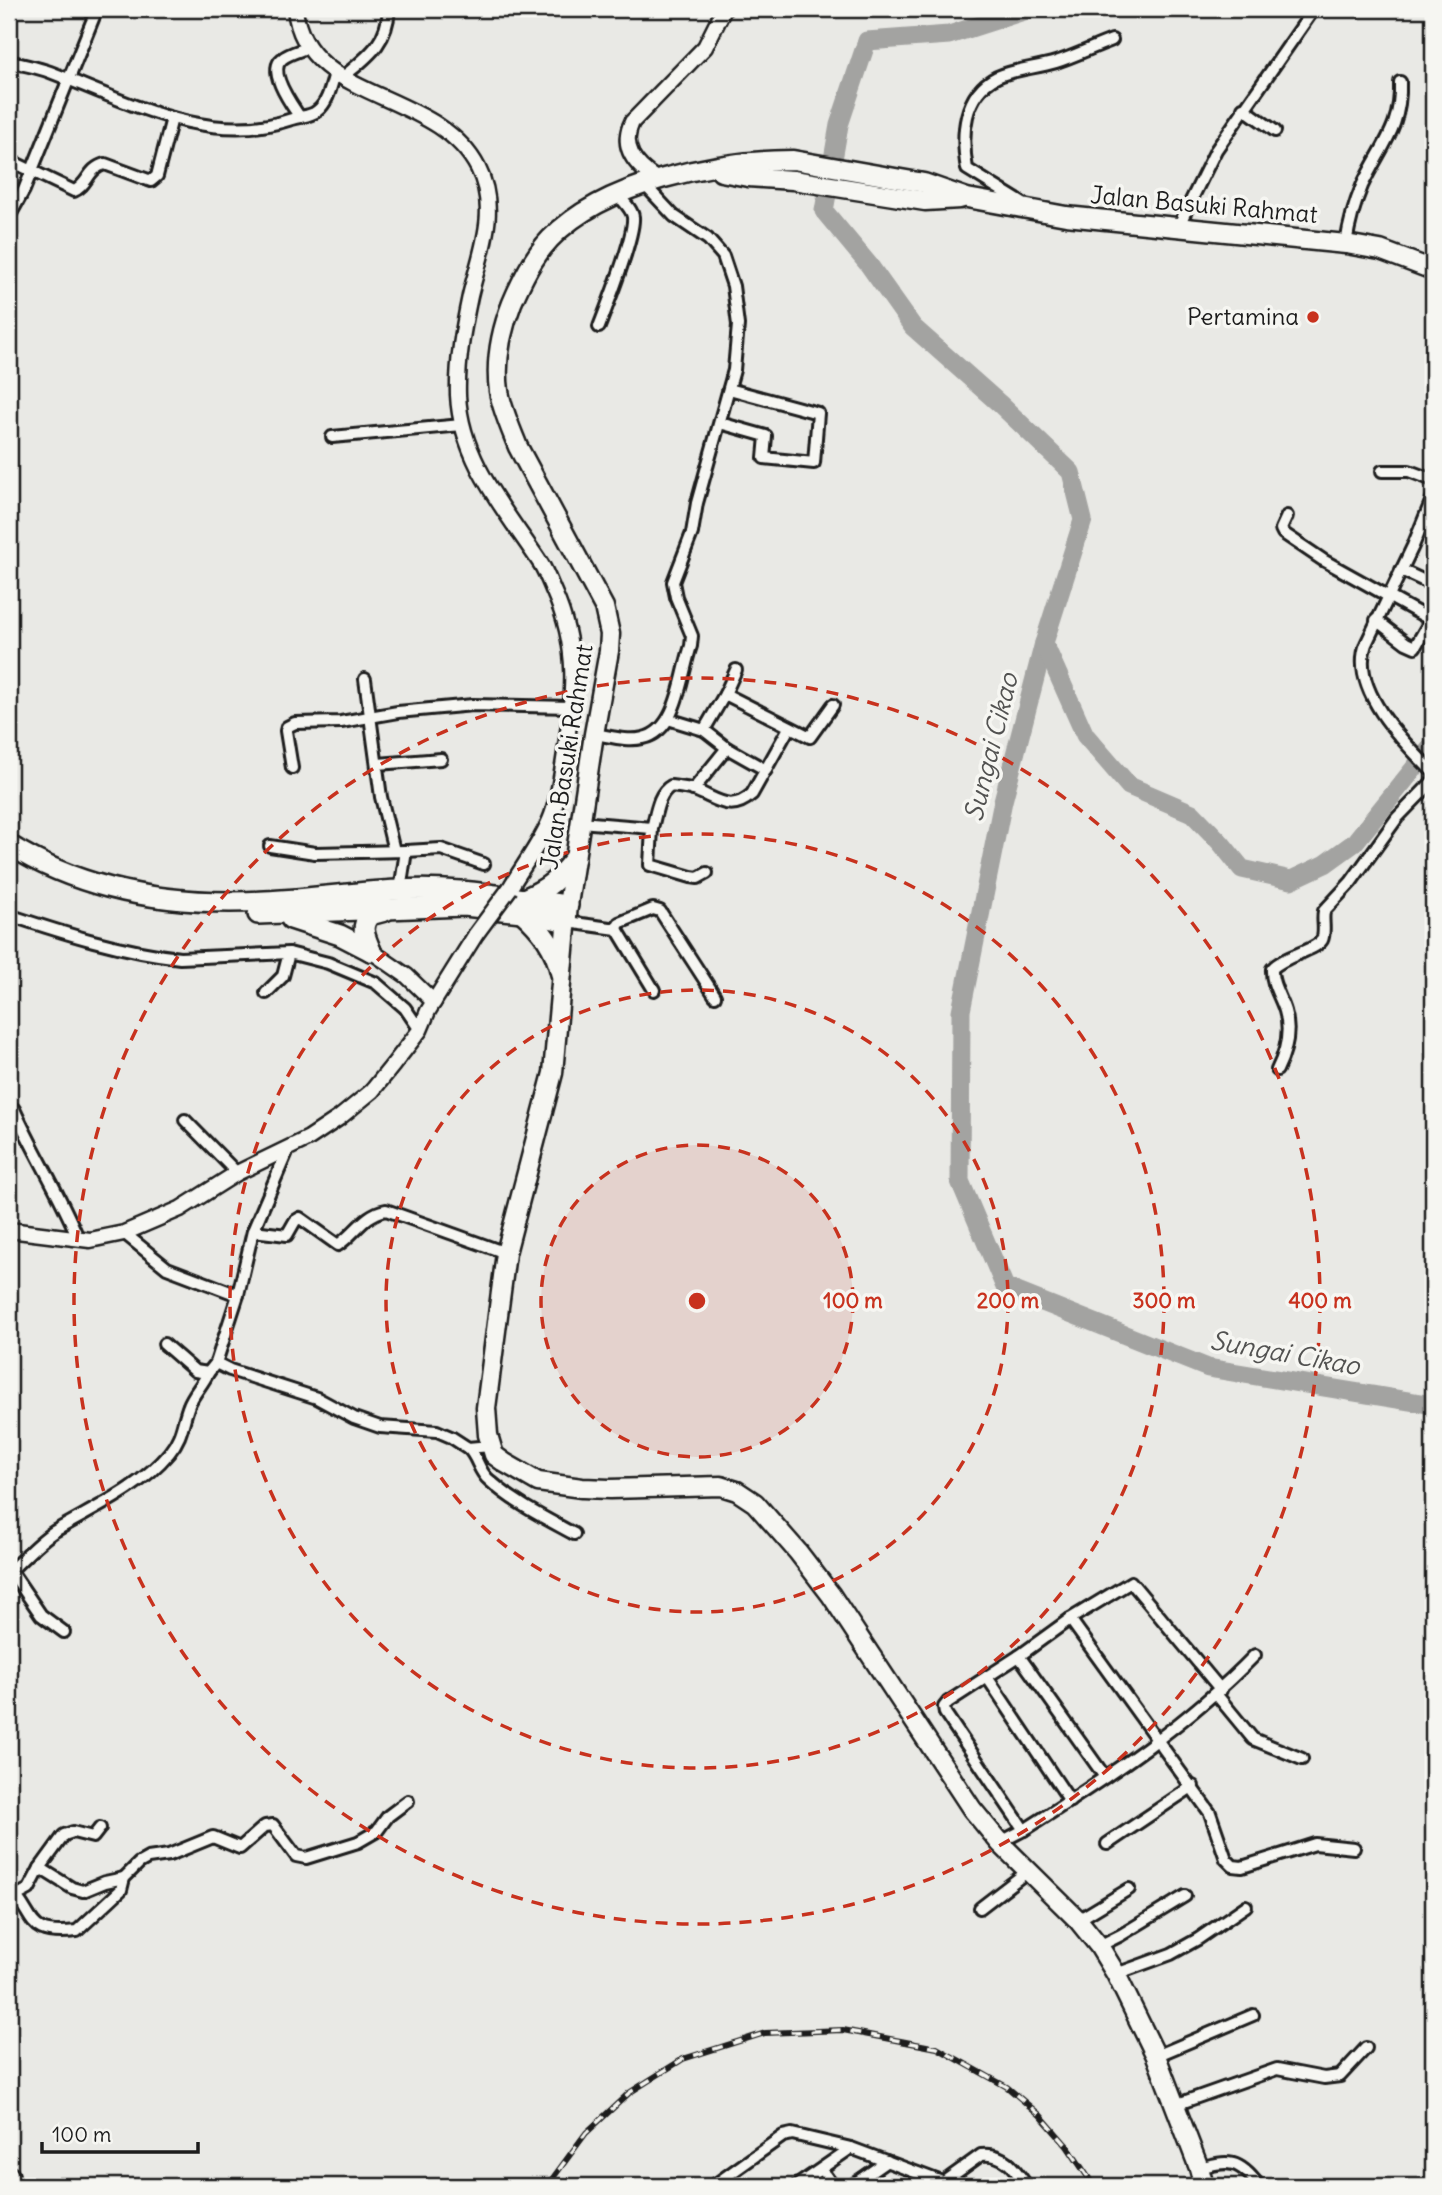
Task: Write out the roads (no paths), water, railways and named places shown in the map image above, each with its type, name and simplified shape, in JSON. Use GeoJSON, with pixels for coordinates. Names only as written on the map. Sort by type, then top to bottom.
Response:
{"type":"FeatureCollection","features":[{"type":"Feature","properties":{"kind":"highway","name":"Jalan Basuki Rahmat"},"geometry":{"type":"LineString","coordinates":[[490,1446],[486,1408],[506,1253],[550,1094],[575,858],[607,670],[610,634],[609,620],[581,561],[518,447],[499,394],[501,341],[511,307],[533,261],[550,239],[567,225],[637,187],[705,168],[793,160],[924,183],[967,198],[1091,219],[1346,244],[1380,250],[1433,270]]}},
{"type":"Feature","properties":{"kind":"highway","name":"Jalan Basuki Rahmat"},"geometry":{"type":"LineString","coordinates":[[705,168],[748,177],[793,180],[925,201],[967,198]]}},
{"type":"Feature","properties":{"kind":"highway"},"geometry":{"type":"LineString","coordinates":[[9,845],[56,871],[85,882],[155,897],[262,901],[400,890],[468,891],[518,899],[568,914]]}},
{"type":"Feature","properties":{"kind":"highway"},"geometry":{"type":"LineString","coordinates":[[9,855],[35,870],[82,890],[156,908],[267,914],[464,906],[518,899],[547,889],[558,880],[575,858]]}},
{"type":"Feature","properties":{"kind":"highway"},"geometry":{"type":"LineString","coordinates":[[518,899],[542,930],[558,959],[561,974]]}},
{"type":"Feature","properties":{"kind":"highway"},"geometry":{"type":"LineString","coordinates":[[371,951],[363,933],[366,919],[370,915],[394,909]]}},
{"type":"Feature","properties":{"kind":"highway"},"geometry":{"type":"LineString","coordinates":[[267,914],[309,923],[371,951]]}},
{"type":"Feature","properties":{"kind":"highway"},"geometry":{"type":"LineString","coordinates":[[490,1446],[494,1455],[538,1482],[617,1489],[721,1486],[737,1491],[755,1503],[831,1595],[972,1809],[1000,1843],[1077,1920],[1099,1946],[1116,1974],[1156,2056],[1204,2186]]}},
{"type":"Feature","properties":{"kind":"highway"},"geometry":{"type":"LineString","coordinates":[[9,2176],[10,2186]]}},
{"type":"Feature","properties":{"kind":"street"},"geometry":{"type":"LineString","coordinates":[[9,217],[33,170],[97,9]]}},
{"type":"Feature","properties":{"kind":"street"},"geometry":{"type":"LineString","coordinates":[[9,1230],[78,1238],[104,1238],[124,1233],[180,1209],[237,1173],[309,1138],[339,1118],[372,1091],[420,1030],[475,934],[518,899],[552,816],[561,782],[572,707],[572,651],[569,632],[542,565],[496,500],[477,464],[463,425],[458,395],[460,352],[470,297],[487,232],[489,212],[483,183],[469,154],[443,128],[419,113],[325,67],[302,37],[295,9]]}},
{"type":"Feature","properties":{"kind":"street"},"geometry":{"type":"LineString","coordinates":[[9,61],[47,70],[172,118],[227,127],[268,126],[310,115],[324,104],[339,75],[378,46],[386,32],[389,9]]}},
{"type":"Feature","properties":{"kind":"street"},"geometry":{"type":"LineString","coordinates":[[599,327],[627,247],[633,221],[630,211],[637,187],[637,164],[627,146],[627,132],[632,122],[701,53],[713,35],[724,9]]}},
{"type":"Feature","properties":{"kind":"street"},"geometry":{"type":"LineString","coordinates":[[1178,228],[1205,169],[1243,108],[1314,9]]}},
{"type":"Feature","properties":{"kind":"street"},"geometry":{"type":"LineString","coordinates":[[1030,208],[967,169],[965,130],[972,99],[978,91],[999,76],[1058,61],[1112,40]]}},
{"type":"Feature","properties":{"kind":"street"},"geometry":{"type":"LineString","coordinates":[[299,116],[279,81],[277,68],[280,60],[309,47]]}},
{"type":"Feature","properties":{"kind":"street"},"geometry":{"type":"LineString","coordinates":[[1346,244],[1350,220],[1362,187],[1394,129],[1399,111],[1400,82]]}},
{"type":"Feature","properties":{"kind":"street"},"geometry":{"type":"LineString","coordinates":[[1243,108],[1275,131]]}},
{"type":"Feature","properties":{"kind":"street"},"geometry":{"type":"LineString","coordinates":[[9,160],[74,191],[82,187],[91,170],[104,164],[151,181],[154,179],[172,118]]}},
{"type":"Feature","properties":{"kind":"street"},"geometry":{"type":"LineString","coordinates":[[637,164],[637,187]]}},
{"type":"Feature","properties":{"kind":"street"},"geometry":{"type":"LineString","coordinates":[[594,734],[627,740],[644,738],[657,732],[675,706],[692,636],[676,597],[673,582],[692,533],[700,490],[737,354],[738,325],[727,266],[715,246],[637,187]]}},
{"type":"Feature","properties":{"kind":"street"},"geometry":{"type":"LineString","coordinates":[[720,423],[766,436],[765,458],[814,463],[818,413],[729,389]]}},
{"type":"Feature","properties":{"kind":"street"},"geometry":{"type":"LineString","coordinates":[[332,438],[463,425]]}},
{"type":"Feature","properties":{"kind":"street"},"geometry":{"type":"LineString","coordinates":[[1382,471],[1409,471],[1433,480]]}},
{"type":"Feature","properties":{"kind":"street"},"geometry":{"type":"LineString","coordinates":[[1431,770],[1403,741],[1378,708],[1364,676],[1363,652],[1433,498]]}},
{"type":"Feature","properties":{"kind":"street"},"geometry":{"type":"LineString","coordinates":[[1287,516],[1282,526],[1283,533],[1323,560],[1388,597],[1432,618],[1415,647],[1376,620]]}},
{"type":"Feature","properties":{"kind":"street"},"geometry":{"type":"LineString","coordinates":[[1401,570],[1433,585]]}},
{"type":"Feature","properties":{"kind":"street"},"geometry":{"type":"LineString","coordinates":[[704,730],[736,670]]}},
{"type":"Feature","properties":{"kind":"street"},"geometry":{"type":"LineString","coordinates":[[365,679],[381,797],[394,851]]}},
{"type":"Feature","properties":{"kind":"street"},"geometry":{"type":"LineString","coordinates":[[725,694],[810,737],[833,705]]}},
{"type":"Feature","properties":{"kind":"street"},"geometry":{"type":"LineString","coordinates":[[292,768],[286,731],[290,724],[341,722],[398,712],[473,705],[572,707]]}},
{"type":"Feature","properties":{"kind":"street"},"geometry":{"type":"LineString","coordinates":[[667,719],[704,730],[727,748],[766,770]]}},
{"type":"Feature","properties":{"kind":"street"},"geometry":{"type":"LineString","coordinates":[[707,873],[698,878],[650,865],[652,828],[665,789],[671,786],[693,790],[724,804],[738,803],[752,794],[789,728]]}},
{"type":"Feature","properties":{"kind":"street"},"geometry":{"type":"LineString","coordinates":[[693,790],[727,748]]}},
{"type":"Feature","properties":{"kind":"street"},"geometry":{"type":"LineString","coordinates":[[378,764],[442,760]]}},
{"type":"Feature","properties":{"kind":"street"},"geometry":{"type":"LineString","coordinates":[[1277,1070],[1285,1052],[1287,1032],[1286,1013],[1276,991],[1272,969],[1284,959],[1319,944],[1323,936],[1323,915],[1328,906],[1351,882],[1397,818],[1433,781]]}},
{"type":"Feature","properties":{"kind":"street"},"geometry":{"type":"LineString","coordinates":[[580,822],[652,828]]}},
{"type":"Feature","properties":{"kind":"street"},"geometry":{"type":"LineString","coordinates":[[270,846],[315,853],[441,849],[484,864]]}},
{"type":"Feature","properties":{"kind":"street"},"geometry":{"type":"LineString","coordinates":[[400,890],[406,850]]}},
{"type":"Feature","properties":{"kind":"street"},"geometry":{"type":"LineString","coordinates":[[617,929],[619,923],[630,918],[653,909],[660,911],[715,996]]}},
{"type":"Feature","properties":{"kind":"street"},"geometry":{"type":"LineString","coordinates":[[568,914],[617,929],[654,990]]}},
{"type":"Feature","properties":{"kind":"street"},"geometry":{"type":"LineString","coordinates":[[9,915],[67,933],[164,956],[180,958],[289,953],[328,963],[373,981],[405,1009],[420,1030]]}},
{"type":"Feature","properties":{"kind":"street"},"geometry":{"type":"LineString","coordinates":[[371,951],[407,976],[434,1002]]}},
{"type":"Feature","properties":{"kind":"street"},"geometry":{"type":"LineString","coordinates":[[267,993],[284,976],[289,953]]}},
{"type":"Feature","properties":{"kind":"street"},"geometry":{"type":"LineString","coordinates":[[14,1109],[40,1163],[63,1202],[78,1238]]}},
{"type":"Feature","properties":{"kind":"street"},"geometry":{"type":"LineString","coordinates":[[186,1120],[237,1173]]}},
{"type":"Feature","properties":{"kind":"street"},"geometry":{"type":"LineString","coordinates":[[64,1632],[41,1615],[10,1569],[55,1531],[97,1509],[159,1465],[170,1452],[181,1434],[189,1404],[216,1363],[238,1295],[253,1231],[289,1147]]}},
{"type":"Feature","properties":{"kind":"street"},"geometry":{"type":"LineString","coordinates":[[253,1231],[287,1235],[295,1221],[300,1218],[338,1245],[367,1219],[386,1210],[506,1253]]}},
{"type":"Feature","properties":{"kind":"street"},"geometry":{"type":"LineString","coordinates":[[124,1233],[167,1268],[238,1295]]}},
{"type":"Feature","properties":{"kind":"street"},"geometry":{"type":"LineString","coordinates":[[164,1344],[195,1371],[208,1373]]}},
{"type":"Feature","properties":{"kind":"street"},"geometry":{"type":"LineString","coordinates":[[216,1363],[317,1398],[354,1418],[380,1427],[437,1431],[451,1437],[468,1448],[477,1458],[481,1472],[488,1480],[529,1511],[574,1534]]}},
{"type":"Feature","properties":{"kind":"street"},"geometry":{"type":"LineString","coordinates":[[468,1448],[490,1446]]}},
{"type":"Feature","properties":{"kind":"street"},"geometry":{"type":"LineString","coordinates":[[1024,1830],[945,1713],[944,1707],[1070,1619],[1131,1582],[1253,1739],[1303,1759]]}},
{"type":"Feature","properties":{"kind":"street"},"geometry":{"type":"LineString","coordinates":[[1070,1619],[1193,1786],[1210,1812],[1226,1859],[1233,1866],[1242,1867],[1315,1844],[1354,1848]]}},
{"type":"Feature","properties":{"kind":"street"},"geometry":{"type":"LineString","coordinates":[[1019,1656],[1105,1777]]}},
{"type":"Feature","properties":{"kind":"street"},"geometry":{"type":"LineString","coordinates":[[1000,1843],[1070,1801],[1159,1740],[1219,1692],[1255,1656]]}},
{"type":"Feature","properties":{"kind":"street"},"geometry":{"type":"LineString","coordinates":[[988,1677],[1070,1801]]}},
{"type":"Feature","properties":{"kind":"street"},"geometry":{"type":"LineString","coordinates":[[1107,1844],[1193,1786]]}},
{"type":"Feature","properties":{"kind":"street"},"geometry":{"type":"LineString","coordinates":[[100,1828],[93,1837],[73,1832],[64,1835],[40,1868],[29,1889],[13,1892],[40,1930],[77,1931],[121,1890],[124,1878],[148,1858],[169,1854],[205,1839],[221,1839],[240,1848],[258,1831],[269,1825],[276,1828],[296,1856],[306,1858],[358,1842],[377,1831],[388,1816],[408,1801]]}},
{"type":"Feature","properties":{"kind":"street"},"geometry":{"type":"LineString","coordinates":[[40,1868],[72,1888],[83,1891],[104,1882],[124,1878]]}},
{"type":"Feature","properties":{"kind":"street"},"geometry":{"type":"LineString","coordinates":[[979,1908],[1028,1871]]}},
{"type":"Feature","properties":{"kind":"street"},"geometry":{"type":"LineString","coordinates":[[1077,1920],[1129,1889]]}},
{"type":"Feature","properties":{"kind":"street"},"geometry":{"type":"LineString","coordinates":[[1099,1946],[1185,1896]]}},
{"type":"Feature","properties":{"kind":"street"},"geometry":{"type":"LineString","coordinates":[[1116,1974],[1171,1954],[1198,1939],[1245,1906]]}},
{"type":"Feature","properties":{"kind":"street"},"geometry":{"type":"LineString","coordinates":[[1156,2056],[1252,2015]]}},
{"type":"Feature","properties":{"kind":"street"},"geometry":{"type":"LineString","coordinates":[[1175,2105],[1277,2069],[1324,2078],[1340,2076],[1366,2048]]}},
{"type":"Feature","properties":{"kind":"street"},"geometry":{"type":"LineString","coordinates":[[713,2186],[783,2136],[800,2136],[850,2148],[946,2183],[981,2155],[992,2155],[1011,2165],[1027,2186]]}},
{"type":"Feature","properties":{"kind":"street"},"geometry":{"type":"LineString","coordinates":[[796,2186],[850,2148]]}},
{"type":"Feature","properties":{"kind":"street"},"geometry":{"type":"LineString","coordinates":[[851,2186],[887,2161]]}},
{"type":"Feature","properties":{"kind":"street"},"geometry":{"type":"LineString","coordinates":[[1199,2168],[1230,2161],[1237,2164],[1259,2186]]}},
{"type":"Feature","properties":{"kind":"street"},"geometry":{"type":"LineString","coordinates":[[825,2175],[833,2186]]}},
{"type":"Feature","properties":{"kind":"waterway","name":"Sungai Cikao"},"geometry":{"type":"LineString","coordinates":[[1030,9],[949,35],[867,41],[839,125],[824,211],[869,265],[913,327],[1071,472],[1083,520],[1044,643],[1003,801],[961,1011],[960,1181],[1005,1287],[1208,1368],[1433,1405]]}},
{"type":"Feature","properties":{"kind":"waterway"},"geometry":{"type":"LineString","coordinates":[[1044,643],[1085,735],[1129,786],[1192,813],[1242,869],[1291,880],[1325,864],[1354,843],[1433,745]]}},
{"type":"Feature","properties":{"kind":"railway"},"geometry":{"type":"LineString","coordinates":[[547,2186],[586,2133],[629,2093],[683,2059],[765,2033],[843,2030],[937,2048],[1007,2087],[1040,2115],[1067,2146],[1094,2186]]}},
{"type":"Feature","properties":{"kind":"place","name":"Pertamina"},"geometry":{"type":"Point","coordinates":[1313,317]}}]}
